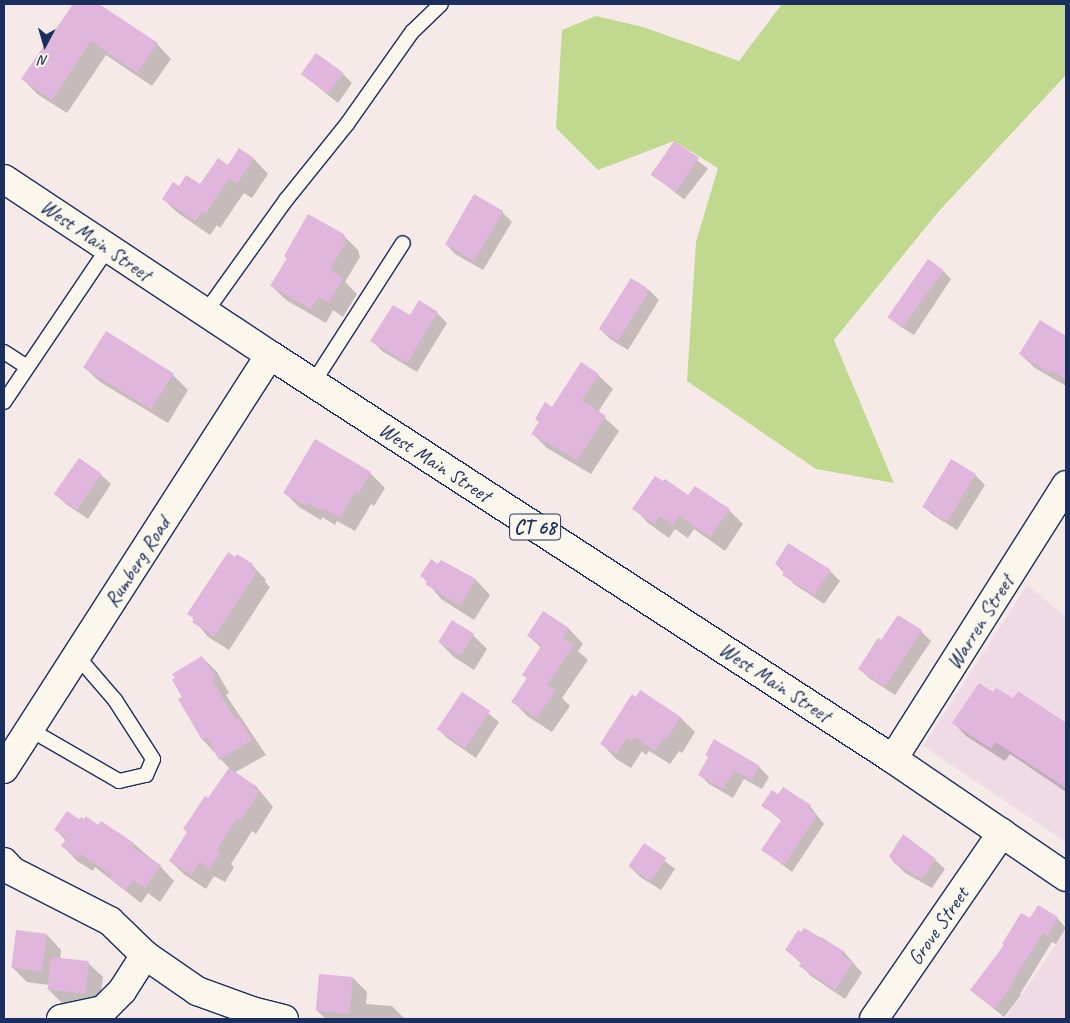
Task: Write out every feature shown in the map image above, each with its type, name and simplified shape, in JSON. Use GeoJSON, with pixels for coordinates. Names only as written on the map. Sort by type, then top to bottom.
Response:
{"type":"FeatureCollection","features":[{"type":"Feature","properties":{"kind":"street","name":"West Main Street"},"geometry":{"type":"LineString","coordinates":[[4,179],[270,356],[893,759],[1066,877]]}},
{"type":"Feature","properties":{"kind":"street","name":"Rumberg Road"},"geometry":{"type":"LineString","coordinates":[[4,769],[270,356]]}},
{"type":"Feature","properties":{"kind":"street","name":"Warren Street"},"geometry":{"type":"LineString","coordinates":[[893,759],[1066,485]]}},
{"type":"Feature","properties":{"kind":"street","name":"Grove Street"},"geometry":{"type":"LineString","coordinates":[[874,1019],[1002,834]]}},
{"type":"Feature","properties":{"kind":"street"},"geometry":{"type":"LineString","coordinates":[[4,862],[12,871],[110,922],[145,955],[197,991],[252,1011],[284,1019]]}},
{"type":"Feature","properties":{"kind":"street"},"geometry":{"type":"LineString","coordinates":[[61,1019],[103,1010],[122,991],[145,955]]}},
{"type":"Feature","properties":{"kind":"lane"},"geometry":{"type":"LineString","coordinates":[[205,313],[286,200],[347,124],[412,32],[441,4]]}},
{"type":"Feature","properties":{"kind":"lane"},"geometry":{"type":"LineString","coordinates":[[313,383],[403,243]]}},
{"type":"Feature","properties":{"kind":"lane"},"geometry":{"type":"LineString","coordinates":[[4,402],[108,248]]}},
{"type":"Feature","properties":{"kind":"lane"},"geometry":{"type":"LineString","coordinates":[[4,352],[27,367]]}},
{"type":"Feature","properties":{"kind":"lane"},"geometry":{"type":"LineString","coordinates":[[29,729],[119,781],[146,775],[153,759],[115,700],[77,656]]}},
{"type":"Feature","properties":{"kind":"shaded area"},"geometry":{"type":"Polygon","coordinates":[[[1027,585],[1066,617],[1066,842],[923,746],[1027,585]]]}},
{"type":"Feature","properties":{"kind":"shaded area"},"geometry":{"type":"Polygon","coordinates":[[[1066,930],[1066,1019],[1005,1019],[1066,930]]]}},
{"type":"Feature","properties":{"kind":"green space"},"geometry":{"type":"Polygon","coordinates":[[[782,4],[1066,4],[1066,75],[939,211],[834,340],[894,483],[816,469],[687,381],[696,242],[718,168],[674,141],[598,170],[556,128],[562,30],[596,16],[643,27],[739,61],[782,4]]]}},
{"type":"Feature","properties":{"kind":"building"},"geometry":{"type":"Polygon","coordinates":[[[73,4],[99,4],[158,43],[137,73],[91,41],[52,100],[21,79],[73,4]]]}},
{"type":"Feature","properties":{"kind":"building"},"geometry":{"type":"Polygon","coordinates":[[[316,53],[344,73],[328,94],[301,74],[316,53]]]}},
{"type":"Feature","properties":{"kind":"building"},"geometry":{"type":"Polygon","coordinates":[[[674,141],[699,158],[676,192],[651,175],[674,141]]]}},
{"type":"Feature","properties":{"kind":"building"},"geometry":{"type":"Polygon","coordinates":[[[239,148],[254,158],[237,184],[229,179],[205,214],[202,212],[195,221],[162,199],[173,182],[179,186],[186,175],[200,184],[218,158],[228,165],[239,148]]]}},
{"type":"Feature","properties":{"kind":"building"},"geometry":{"type":"Polygon","coordinates":[[[474,194],[503,211],[474,261],[445,244],[474,194]]]}},
{"type":"Feature","properties":{"kind":"building"},"geometry":{"type":"Polygon","coordinates":[[[308,214],[344,234],[346,242],[330,270],[343,278],[329,303],[318,297],[311,309],[270,286],[287,258],[284,256],[308,214]]]}},
{"type":"Feature","properties":{"kind":"building"},"geometry":{"type":"Polygon","coordinates":[[[928,259],[944,270],[903,328],[887,317],[928,259]]]}},
{"type":"Feature","properties":{"kind":"building"},"geometry":{"type":"Polygon","coordinates":[[[631,278],[647,288],[647,295],[618,341],[599,329],[631,278]]]}},
{"type":"Feature","properties":{"kind":"building"},"geometry":{"type":"Polygon","coordinates":[[[419,300],[438,312],[407,363],[370,341],[393,305],[410,315],[419,300]]]}},
{"type":"Feature","properties":{"kind":"building"},"geometry":{"type":"Polygon","coordinates":[[[1040,320],[1066,336],[1066,380],[1051,370],[1049,373],[1019,354],[1040,320]]]}},
{"type":"Feature","properties":{"kind":"building"},"geometry":{"type":"Polygon","coordinates":[[[106,331],[174,373],[151,410],[83,367],[106,331]]]}},
{"type":"Feature","properties":{"kind":"building"},"geometry":{"type":"Polygon","coordinates":[[[581,362],[599,374],[582,400],[606,416],[577,460],[531,434],[539,422],[535,419],[545,402],[552,407],[581,362]]]}},
{"type":"Feature","properties":{"kind":"building"},"geometry":{"type":"Polygon","coordinates":[[[315,439],[371,472],[359,493],[356,491],[340,518],[322,508],[320,511],[308,503],[306,506],[283,493],[315,439]]]}},
{"type":"Feature","properties":{"kind":"building"},"geometry":{"type":"Polygon","coordinates":[[[79,458],[102,474],[77,510],[54,494],[79,458]]]}},
{"type":"Feature","properties":{"kind":"building"},"geometry":{"type":"Polygon","coordinates":[[[951,459],[976,474],[947,522],[922,507],[951,459]]]}},
{"type":"Feature","properties":{"kind":"building"},"geometry":{"type":"Polygon","coordinates":[[[655,476],[663,481],[665,479],[688,495],[695,486],[730,509],[710,537],[679,516],[673,525],[660,516],[654,524],[632,509],[655,476]]]}},
{"type":"Feature","properties":{"kind":"building"},"geometry":{"type":"Polygon","coordinates":[[[788,543],[831,570],[814,595],[782,575],[785,571],[775,564],[788,543]]]}},
{"type":"Feature","properties":{"kind":"building"},"geometry":{"type":"Polygon","coordinates":[[[228,552],[235,557],[237,554],[253,564],[251,568],[257,572],[214,637],[192,622],[194,619],[187,614],[228,552]]]}},
{"type":"Feature","properties":{"kind":"building"},"geometry":{"type":"Polygon","coordinates":[[[431,559],[438,564],[441,560],[476,579],[460,606],[425,584],[428,581],[420,576],[431,559]]]}},
{"type":"Feature","properties":{"kind":"building"},"geometry":{"type":"Polygon","coordinates":[[[543,611],[569,628],[563,638],[574,645],[547,685],[556,690],[537,718],[511,702],[527,678],[522,675],[542,645],[527,636],[543,611]]]}},
{"type":"Feature","properties":{"kind":"building"},"geometry":{"type":"Polygon","coordinates":[[[898,615],[922,630],[885,687],[858,669],[878,638],[881,640],[898,615]]]}},
{"type":"Feature","properties":{"kind":"building"},"geometry":{"type":"Polygon","coordinates":[[[452,620],[474,634],[460,656],[438,642],[452,620]]]}},
{"type":"Feature","properties":{"kind":"building"},"geometry":{"type":"Polygon","coordinates":[[[202,656],[216,678],[212,680],[236,720],[239,718],[252,740],[219,760],[207,738],[202,740],[178,699],[182,697],[172,680],[175,678],[172,674],[202,656]]]}},
{"type":"Feature","properties":{"kind":"building"},"geometry":{"type":"Polygon","coordinates":[[[979,683],[993,692],[996,688],[1013,698],[1018,691],[1066,723],[1066,788],[996,742],[991,749],[952,723],[979,683]]]}},
{"type":"Feature","properties":{"kind":"building"},"geometry":{"type":"Polygon","coordinates":[[[640,690],[681,717],[667,739],[664,737],[655,751],[634,737],[632,741],[627,738],[616,754],[600,744],[632,694],[636,697],[640,690]]]}},
{"type":"Feature","properties":{"kind":"building"},"geometry":{"type":"Polygon","coordinates":[[[462,692],[490,711],[465,748],[437,729],[462,692]]]}},
{"type":"Feature","properties":{"kind":"building"},"geometry":{"type":"Polygon","coordinates":[[[714,739],[760,766],[752,780],[734,770],[723,789],[698,775],[708,757],[705,755],[714,739]]]}},
{"type":"Feature","properties":{"kind":"building"},"geometry":{"type":"Polygon","coordinates":[[[229,768],[256,786],[254,788],[259,792],[241,820],[237,818],[217,850],[221,852],[210,869],[200,862],[192,875],[169,861],[187,832],[183,829],[205,796],[208,798],[229,768]]]}},
{"type":"Feature","properties":{"kind":"building"},"geometry":{"type":"Polygon","coordinates":[[[783,787],[811,805],[808,809],[817,815],[784,865],[761,850],[782,819],[761,806],[772,790],[778,794],[783,787]]]}},
{"type":"Feature","properties":{"kind":"building"},"geometry":{"type":"Polygon","coordinates":[[[67,811],[79,819],[81,817],[84,819],[86,816],[98,825],[101,821],[134,843],[132,847],[161,865],[145,888],[133,880],[126,890],[109,878],[112,875],[80,854],[78,858],[61,846],[67,838],[54,830],[67,811]]]}},
{"type":"Feature","properties":{"kind":"building"},"geometry":{"type":"Polygon","coordinates":[[[903,834],[936,859],[922,879],[894,863],[889,856],[903,834]]]}},
{"type":"Feature","properties":{"kind":"building"},"geometry":{"type":"Polygon","coordinates":[[[644,843],[666,858],[651,881],[628,866],[644,843]]]}},
{"type":"Feature","properties":{"kind":"building"},"geometry":{"type":"Polygon","coordinates":[[[1038,905],[1058,917],[1047,936],[1043,933],[1011,984],[1013,985],[994,1009],[970,990],[1004,945],[1002,944],[1021,913],[1030,918],[1038,905]]]}},
{"type":"Feature","properties":{"kind":"building"},"geometry":{"type":"Polygon","coordinates":[[[804,928],[844,951],[842,955],[853,963],[835,990],[799,966],[802,962],[785,950],[798,930],[801,932],[804,928]]]}},
{"type":"Feature","properties":{"kind":"building"},"geometry":{"type":"Polygon","coordinates":[[[16,930],[47,934],[42,971],[11,968],[16,930]]]}},
{"type":"Feature","properties":{"kind":"building"},"geometry":{"type":"Polygon","coordinates":[[[51,957],[89,961],[85,994],[48,990],[51,957]]]}},
{"type":"Feature","properties":{"kind":"building"},"geometry":{"type":"Polygon","coordinates":[[[319,974],[353,977],[350,1014],[316,1011],[319,974]]]}}]}
